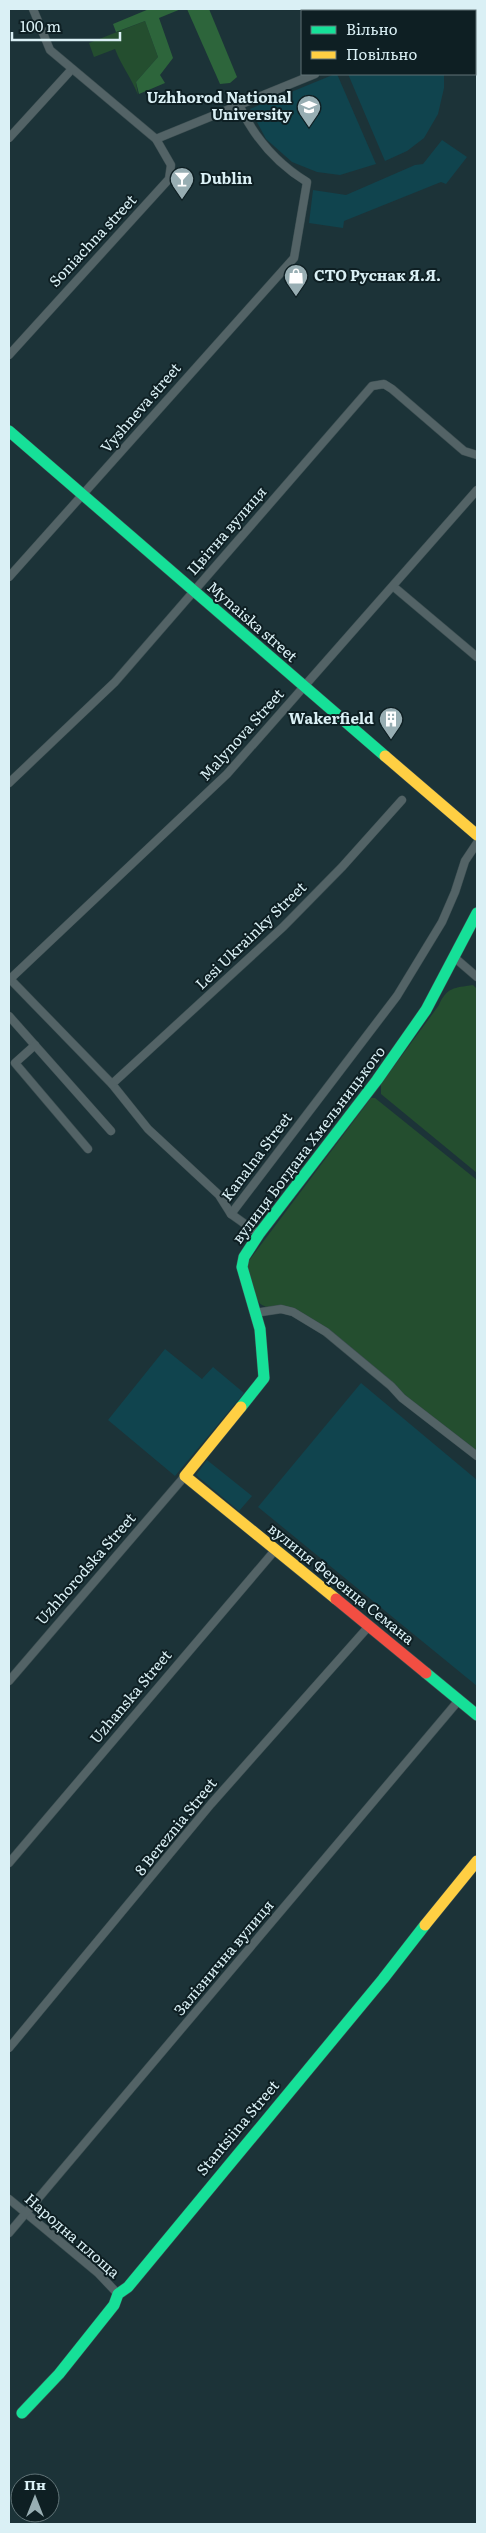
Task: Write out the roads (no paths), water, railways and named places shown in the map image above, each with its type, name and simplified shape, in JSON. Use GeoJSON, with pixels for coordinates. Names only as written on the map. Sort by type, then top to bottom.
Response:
{"type":"FeatureCollection","features":[{"type":"Feature","properties":{"kind":"street"},"geometry":{"type":"LineString","coordinates":[[33,9],[50,50],[156,139],[312,75]]}},
{"type":"Feature","properties":{"kind":"street"},"geometry":{"type":"LineString","coordinates":[[9,138],[72,69]]}},
{"type":"Feature","properties":{"kind":"street","name":"Vyshneva street"},"geometry":{"type":"LineString","coordinates":[[9,577],[294,258],[306,182],[272,154],[250,127],[240,105]]}},
{"type":"Feature","properties":{"kind":"street","name":"Soniachna street"},"geometry":{"type":"LineString","coordinates":[[9,355],[170,179],[171,166],[156,139]]}},
{"type":"Feature","properties":{"kind":"street","name":"Цвітна вулиця"},"geometry":{"type":"LineString","coordinates":[[9,784],[115,682],[372,386],[384,384],[392,389],[464,450],[477,455]]}},
{"type":"Feature","properties":{"kind":"street","name":"Mynaiska street"},"geometry":{"type":"LineString","coordinates":[[9,431],[303,687],[477,835]]}},
{"type":"Feature","properties":{"kind":"street","name":"Malynova Street"},"geometry":{"type":"LineString","coordinates":[[9,979],[227,774],[394,587],[477,490]]}},
{"type":"Feature","properties":{"kind":"street"},"geometry":{"type":"LineString","coordinates":[[394,587],[477,657]]}},
{"type":"Feature","properties":{"kind":"street","name":"Lesi Ukrainky Street"},"geometry":{"type":"LineString","coordinates":[[112,1084],[283,927],[342,867],[402,800]]}},
{"type":"Feature","properties":{"kind":"street","name":"Kanalna Street"},"geometry":{"type":"LineString","coordinates":[[9,979],[112,1084],[148,1128],[220,1195],[231,1214],[397,996],[442,922],[455,892],[465,861],[477,842]]}},
{"type":"Feature","properties":{"kind":"street","name":"вулиця Богдана Хмельницького"},"geometry":{"type":"LineString","coordinates":[[185,1476],[264,1378],[262,1343],[242,1267],[244,1257],[259,1234],[377,1080],[426,1010],[455,958],[468,926],[477,913]]}},
{"type":"Feature","properties":{"kind":"street"},"geometry":{"type":"LineString","coordinates":[[455,958],[477,977]]}},
{"type":"Feature","properties":{"kind":"street"},"geometry":{"type":"LineString","coordinates":[[9,1016],[111,1131]]}},
{"type":"Feature","properties":{"kind":"street"},"geometry":{"type":"LineString","coordinates":[[35,1045],[15,1063],[88,1149]]}},
{"type":"Feature","properties":{"kind":"street"},"geometry":{"type":"LineString","coordinates":[[231,1214],[259,1234]]}},
{"type":"Feature","properties":{"kind":"street"},"geometry":{"type":"LineString","coordinates":[[255,1313],[281,1309],[293,1312],[326,1332],[391,1386],[402,1398],[477,1456]]}},
{"type":"Feature","properties":{"kind":"street","name":"вулиця Ференца Семана"},"geometry":{"type":"LineString","coordinates":[[185,1476],[477,1715]]}},
{"type":"Feature","properties":{"kind":"street","name":"Uzhhorodska Street"},"geometry":{"type":"LineString","coordinates":[[9,1681],[185,1476]]}},
{"type":"Feature","properties":{"kind":"street","name":"Uzhanska Street"},"geometry":{"type":"LineString","coordinates":[[9,1863],[276,1549]]}},
{"type":"Feature","properties":{"kind":"street","name":"8 Bereznia Street"},"geometry":{"type":"LineString","coordinates":[[9,2048],[212,1804],[369,1626]]}},
{"type":"Feature","properties":{"kind":"street","name":"Залізнична вулиця"},"geometry":{"type":"LineString","coordinates":[[9,2233],[459,1700]]}},
{"type":"Feature","properties":{"kind":"street","name":"Stantsiina Street"},"geometry":{"type":"LineString","coordinates":[[22,2413],[77,2351],[114,2305],[118,2294],[128,2287],[256,2128],[384,1978],[439,1906],[477,1861]]}},
{"type":"Feature","properties":{"kind":"street","name":"Народна площа"},"geometry":{"type":"LineString","coordinates":[[9,2199],[98,2273],[118,2294]]}},
{"type":"Feature","properties":{"kind":"place","name":"Uzhhorod National University"},"geometry":{"type":"Point","coordinates":[309,128]}},
{"type":"Feature","properties":{"kind":"place","name":"Dublin"},"geometry":{"type":"Point","coordinates":[182,200]}},
{"type":"Feature","properties":{"kind":"place","name":"СТО Руснак Я.Я."},"geometry":{"type":"Point","coordinates":[296,297]}},
{"type":"Feature","properties":{"kind":"place","name":"Wakerfield"},"geometry":{"type":"Point","coordinates":[391,740]}}]}
